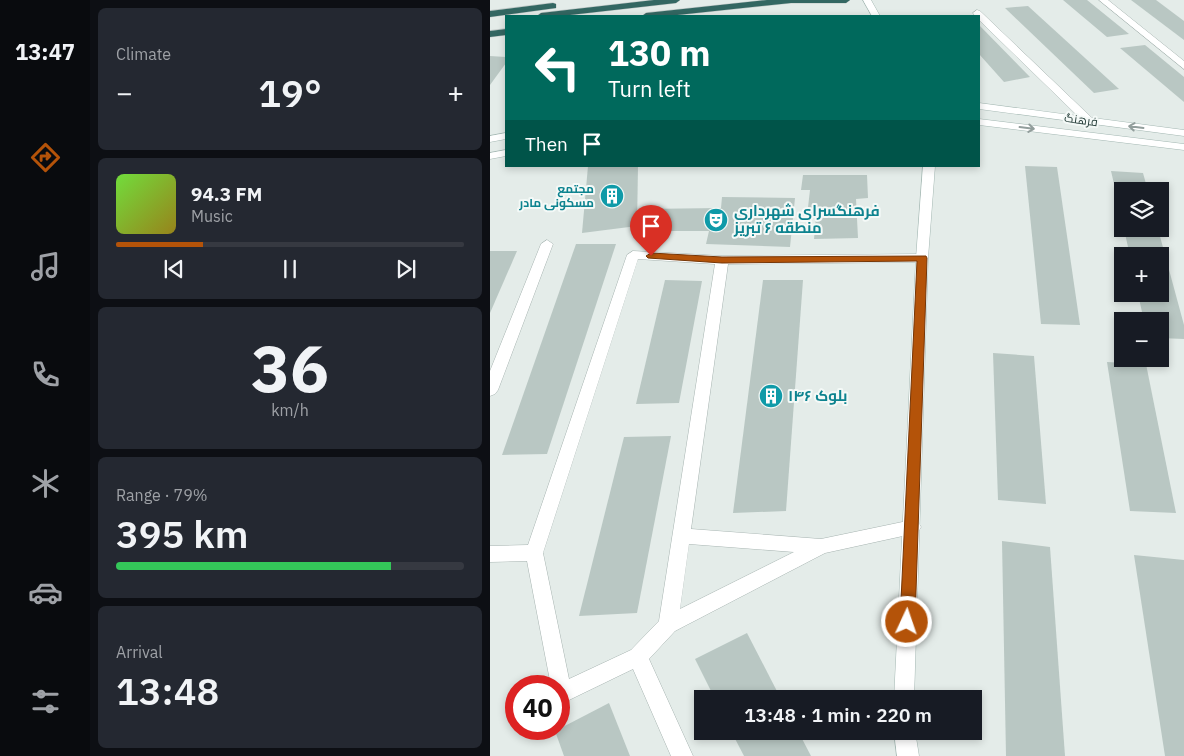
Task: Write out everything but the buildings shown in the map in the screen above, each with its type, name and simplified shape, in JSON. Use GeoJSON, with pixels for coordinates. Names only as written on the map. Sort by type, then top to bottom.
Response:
{"type":"FeatureCollection","features":[{"type":"Feature","properties":{"kind":"highway"},"geometry":{"type":"LineString","coordinates":[[490,14],[604,0]]}},
{"type":"Feature","properties":{"kind":"highway"},"geometry":{"type":"LineString","coordinates":[[549,15],[676,0]]}},
{"type":"Feature","properties":{"kind":"highway"},"geometry":{"type":"LineString","coordinates":[[655,15],[790,0],[846,0]]}},
{"type":"Feature","properties":{"kind":"highway"},"geometry":{"type":"LineString","coordinates":[[490,22],[505,20]]}},
{"type":"Feature","properties":{"kind":"highway"},"geometry":{"type":"LineString","coordinates":[[490,34],[505,32]]}},
{"type":"Feature","properties":{"kind":"street"},"geometry":{"type":"LineString","coordinates":[[867,0],[875,15]]}},
{"type":"Feature","properties":{"kind":"street"},"geometry":{"type":"LineString","coordinates":[[1103,0],[1184,66]]}},
{"type":"Feature","properties":{"kind":"street"},"geometry":{"type":"LineString","coordinates":[[980,16],[1089,121]]}},
{"type":"Feature","properties":{"kind":"street","name":"فرهنگ"},"geometry":{"type":"LineString","coordinates":[[980,106],[1184,133]]}},
{"type":"Feature","properties":{"kind":"street","name":"فرهنگ"},"geometry":{"type":"LineString","coordinates":[[980,122],[1184,147]]}},
{"type":"Feature","properties":{"kind":"street"},"geometry":{"type":"LineString","coordinates":[[490,139],[505,136]]}},
{"type":"Feature","properties":{"kind":"street"},"geometry":{"type":"LineString","coordinates":[[490,156],[505,153]]}},
{"type":"Feature","properties":{"kind":"street"},"geometry":{"type":"LineString","coordinates":[[904,690],[922,258],[929,167]]}},
{"type":"Feature","properties":{"kind":"street"},"geometry":{"type":"LineString","coordinates":[[490,390],[547,244]]}},
{"type":"Feature","properties":{"kind":"street"},"geometry":{"type":"LineString","coordinates":[[912,527],[822,546],[668,625],[638,656],[562,693],[534,553],[633,255],[722,260],[922,258]]}},
{"type":"Feature","properties":{"kind":"street"},"geometry":{"type":"LineString","coordinates":[[668,625],[722,260]]}},
{"type":"Feature","properties":{"kind":"street"},"geometry":{"type":"LineString","coordinates":[[682,536],[822,546]]}},
{"type":"Feature","properties":{"kind":"street"},"geometry":{"type":"LineString","coordinates":[[490,554],[534,553]]}},
{"type":"Feature","properties":{"kind":"street"},"geometry":{"type":"LineString","coordinates":[[638,656],[682,756]]}},
{"type":"Feature","properties":{"kind":"street"},"geometry":{"type":"LineString","coordinates":[[905,740],[908,756]]}},
{"type":"Feature","properties":{"kind":"place","name":"مجتمع مسکونی مادر"},"geometry":{"type":"Point","coordinates":[612,196]}},
{"type":"Feature","properties":{"kind":"place","name":"فرهنگسرای شهرداری منطقه ۶ تبریز"},"geometry":{"type":"Point","coordinates":[716,220]}},
{"type":"Feature","properties":{"kind":"place","name":"بلوک ۱۴۶"},"geometry":{"type":"Point","coordinates":[771,396]}},
{"type":"Feature","properties":{"kind":"route"},"geometry":{"type":"LineString","coordinates":[[651,256],[722,260],[922,258],[907,622]]}}]}
